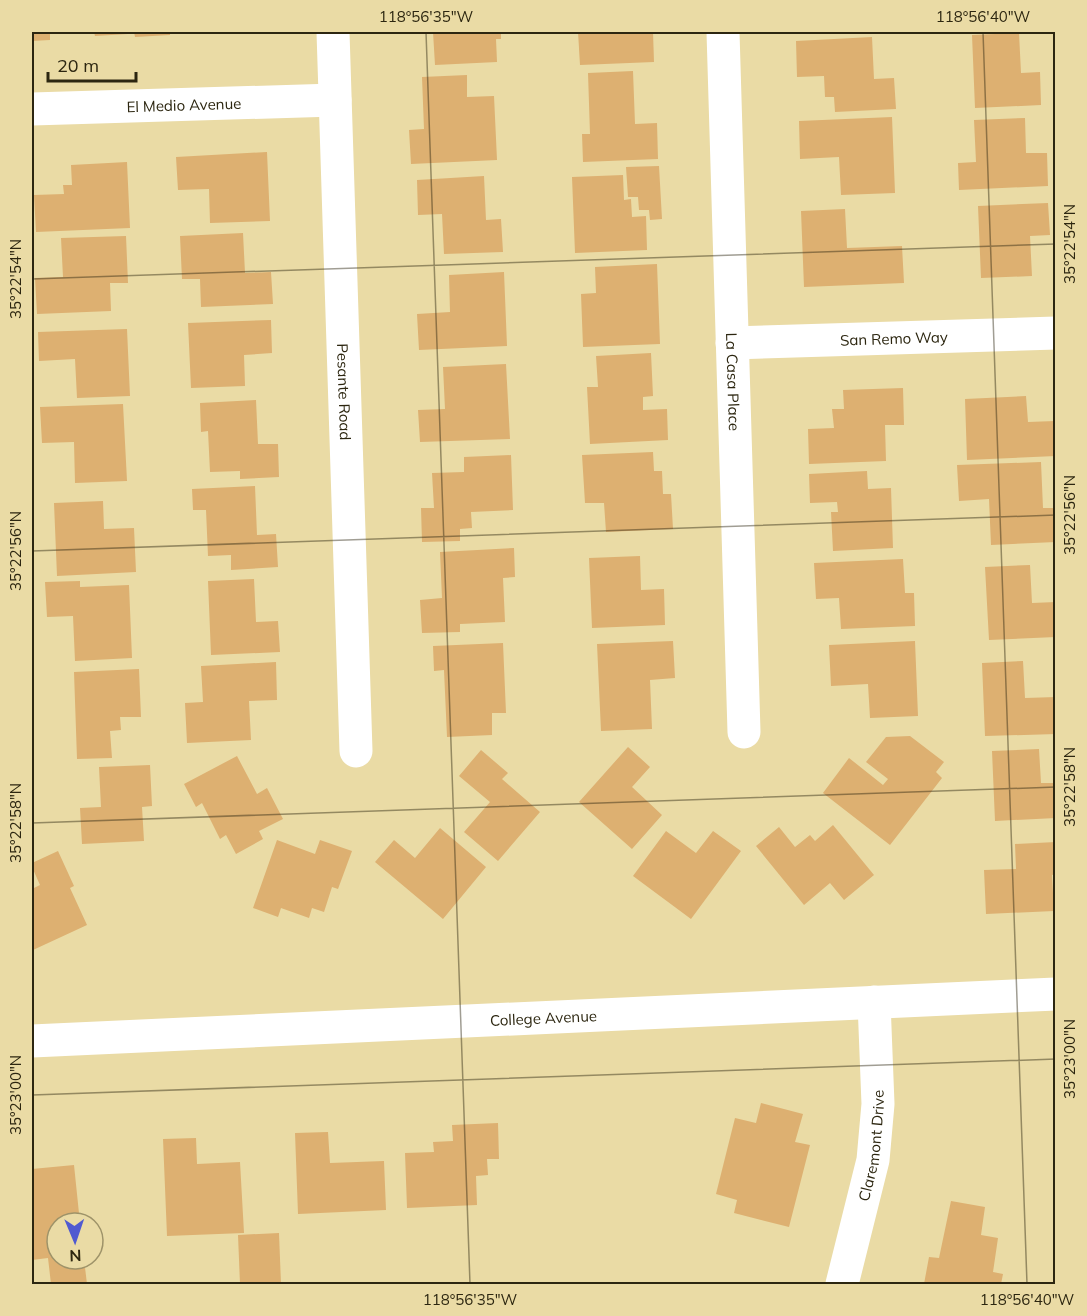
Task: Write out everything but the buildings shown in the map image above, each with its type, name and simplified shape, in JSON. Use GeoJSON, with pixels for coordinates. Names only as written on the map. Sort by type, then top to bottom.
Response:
{"type":"FeatureCollection","features":[{"type":"Feature","properties":{"kind":"street","name":"Pesante Road"},"geometry":{"type":"LineString","coordinates":[[333,32],[356,751]]}},
{"type":"Feature","properties":{"kind":"street","name":"La Casa Place"},"geometry":{"type":"LineString","coordinates":[[723,32],[744,732]]}},
{"type":"Feature","properties":{"kind":"street","name":"El Medio Avenue"},"geometry":{"type":"LineString","coordinates":[[32,109],[335,100]]}},
{"type":"Feature","properties":{"kind":"street","name":"San Remo Way"},"geometry":{"type":"LineString","coordinates":[[732,343],[1056,333]]}},
{"type":"Feature","properties":{"kind":"street","name":"College Avenue"},"geometry":{"type":"LineString","coordinates":[[32,1041],[1056,994]]}},
{"type":"Feature","properties":{"kind":"street","name":"Claremont Drive"},"geometry":{"type":"LineString","coordinates":[[842,1284],[873,1160],[878,1104],[874,1002]]}}]}
